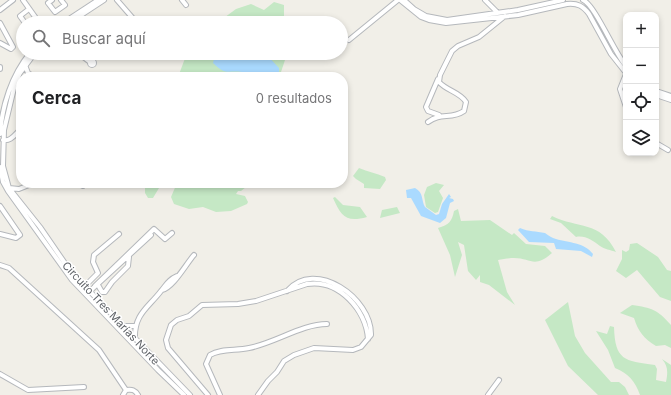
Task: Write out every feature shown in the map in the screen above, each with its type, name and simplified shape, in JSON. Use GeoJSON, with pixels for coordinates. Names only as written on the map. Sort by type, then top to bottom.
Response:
{"type":"FeatureCollection","features":[{"type":"Feature","properties":{"kind":"street"},"geometry":{"type":"LineString","coordinates":[[0,10],[6,2],[13,0]]}},
{"type":"Feature","properties":{"kind":"street"},"geometry":{"type":"LineString","coordinates":[[23,0],[34,16]]}},
{"type":"Feature","properties":{"kind":"street"},"geometry":{"type":"LineString","coordinates":[[52,0],[48,3],[55,12],[65,5],[61,0]]}},
{"type":"Feature","properties":{"kind":"street"},"geometry":{"type":"LineString","coordinates":[[74,16],[98,0]]}},
{"type":"Feature","properties":{"kind":"street"},"geometry":{"type":"LineString","coordinates":[[80,16],[104,0]]}},
{"type":"Feature","properties":{"kind":"street"},"geometry":{"type":"LineString","coordinates":[[117,0],[131,16]]}},
{"type":"Feature","properties":{"kind":"street"},"geometry":{"type":"LineString","coordinates":[[182,0],[186,5]]}},
{"type":"Feature","properties":{"kind":"street"},"geometry":{"type":"LineString","coordinates":[[349,40],[399,0],[416,12],[439,23],[505,16],[533,12],[568,4],[576,4],[585,8],[623,62]]}},
{"type":"Feature","properties":{"kind":"street"},"geometry":{"type":"LineString","coordinates":[[404,0],[416,12],[447,20],[533,7],[563,0]]}},
{"type":"Feature","properties":{"kind":"street"},"geometry":{"type":"LineString","coordinates":[[485,0],[497,12]]}},
{"type":"Feature","properties":{"kind":"street"},"geometry":{"type":"LineString","coordinates":[[583,0],[590,6],[610,54],[623,69]]}},
{"type":"Feature","properties":{"kind":"street"},"geometry":{"type":"LineString","coordinates":[[20,16],[29,10]]}},
{"type":"Feature","properties":{"kind":"street"},"geometry":{"type":"LineString","coordinates":[[439,79],[443,86],[461,95],[466,102],[464,111],[450,116],[439,115],[428,111],[426,107],[439,79],[452,51],[458,46],[479,37],[505,16]]}},
{"type":"Feature","properties":{"kind":"street"},"geometry":{"type":"LineString","coordinates":[[479,19],[488,21],[492,26]]}},
{"type":"Feature","properties":{"kind":"street"},"geometry":{"type":"LineString","coordinates":[[0,23],[13,47],[11,49],[0,43]]}},
{"type":"Feature","properties":{"kind":"street"},"geometry":{"type":"LineString","coordinates":[[0,33],[3,27]]}},
{"type":"Feature","properties":{"kind":"street","name":"Circuito Tres Marías Norte"},"geometry":{"type":"LineString","coordinates":[[17,72],[24,60]]}},
{"type":"Feature","properties":{"kind":"street","name":"Circuito Tres Marías Norte"},"geometry":{"type":"LineString","coordinates":[[21,72],[29,60]]}},
{"type":"Feature","properties":{"kind":"street"},"geometry":{"type":"LineString","coordinates":[[25,65],[28,72]]}},
{"type":"Feature","properties":{"kind":"street","name":"Circuito Tres Marías Norte"},"geometry":{"type":"LineString","coordinates":[[16,74],[13,80],[2,130],[3,166],[9,188],[81,283],[88,288],[190,395]]}},
{"type":"Feature","properties":{"kind":"street","name":"Circuito Tres Marías Norte"},"geometry":{"type":"LineString","coordinates":[[0,134],[15,84]]}},
{"type":"Feature","properties":{"kind":"street"},"geometry":{"type":"LineString","coordinates":[[623,84],[620,92],[623,100]]}},
{"type":"Feature","properties":{"kind":"street"},"geometry":{"type":"LineString","coordinates":[[659,92],[671,96]]}},
{"type":"Feature","properties":{"kind":"street"},"geometry":{"type":"LineString","coordinates":[[659,95],[671,100]]}},
{"type":"Feature","properties":{"kind":"street"},"geometry":{"type":"LineString","coordinates":[[428,122],[439,115]]}},
{"type":"Feature","properties":{"kind":"street"},"geometry":{"type":"LineString","coordinates":[[3,140],[6,141],[16,134]]}},
{"type":"Feature","properties":{"kind":"street"},"geometry":{"type":"LineString","coordinates":[[659,145],[668,150]]}},
{"type":"Feature","properties":{"kind":"street","name":"Circuito Tres Marías Norte"},"geometry":{"type":"LineString","coordinates":[[0,167],[3,182],[8,192],[64,269],[158,370],[184,395]]}},
{"type":"Feature","properties":{"kind":"street"},"geometry":{"type":"LineString","coordinates":[[9,188],[19,188]]}},
{"type":"Feature","properties":{"kind":"street"},"geometry":{"type":"LineString","coordinates":[[13,194],[19,188]]}},
{"type":"Feature","properties":{"kind":"street"},"geometry":{"type":"LineString","coordinates":[[0,206],[20,235],[16,238],[0,234]]}},
{"type":"Feature","properties":{"kind":"street"},"geometry":{"type":"LineString","coordinates":[[88,288],[97,285],[156,231],[165,239],[172,233]]}},
{"type":"Feature","properties":{"kind":"street"},"geometry":{"type":"LineString","coordinates":[[88,288],[98,273],[92,262],[94,254],[119,234]]}},
{"type":"Feature","properties":{"kind":"street"},"geometry":{"type":"LineString","coordinates":[[97,285],[102,292],[105,292],[112,282],[128,266],[129,255]]}},
{"type":"Feature","properties":{"kind":"street"},"geometry":{"type":"LineString","coordinates":[[135,339],[135,326],[145,308],[162,290],[167,282],[177,276],[194,255]]}},
{"type":"Feature","properties":{"kind":"street"},"geometry":{"type":"LineString","coordinates":[[0,265],[9,268],[98,350],[126,390],[135,391],[138,395]]}},
{"type":"Feature","properties":{"kind":"street"},"geometry":{"type":"LineString","coordinates":[[208,395],[168,348],[166,340],[171,325],[177,320],[189,316],[202,305],[238,304],[287,292],[293,284],[310,279],[328,281],[350,293],[364,309],[371,329],[368,339],[361,347],[353,350],[314,348],[294,355],[284,361],[258,395]]}},
{"type":"Feature","properties":{"kind":"street"},"geometry":{"type":"LineString","coordinates":[[220,395],[206,364],[210,355],[220,351],[247,349],[268,344],[315,324],[327,324]]}},
{"type":"Feature","properties":{"kind":"street"},"geometry":{"type":"LineString","coordinates":[[123,326],[135,326]]}},
{"type":"Feature","properties":{"kind":"street"},"geometry":{"type":"LineString","coordinates":[[0,374],[28,390],[84,387]]}},
{"type":"Feature","properties":{"kind":"street"},"geometry":{"type":"LineString","coordinates":[[488,395],[499,380]]}},
{"type":"Feature","properties":{"kind":"street"},"geometry":{"type":"LineString","coordinates":[[123,395],[126,390]]}},
{"type":"Feature","properties":{"kind":"green space"},"geometry":{"type":"Polygon","coordinates":[[[274,2],[284,5],[284,16],[226,16],[236,9],[251,4],[264,10],[274,2]]]}},
{"type":"Feature","properties":{"kind":"green space"},"geometry":{"type":"Polygon","coordinates":[[[184,60],[285,60],[281,72],[180,72],[184,60]]]}},
{"type":"Feature","properties":{"kind":"green space"},"geometry":{"type":"Polygon","coordinates":[[[359,168],[385,177],[386,180],[380,189],[364,188],[364,184],[353,176],[359,168]]]}},
{"type":"Feature","properties":{"kind":"green space"},"geometry":{"type":"Polygon","coordinates":[[[436,183],[444,185],[439,191],[443,198],[438,212],[435,213],[426,207],[424,195],[427,187],[436,183]]]}},
{"type":"Feature","properties":{"kind":"green space"},"geometry":{"type":"Polygon","coordinates":[[[145,188],[159,188],[153,198],[148,198],[145,193],[145,188]]]}},
{"type":"Feature","properties":{"kind":"green space"},"geometry":{"type":"Polygon","coordinates":[[[175,188],[245,188],[241,191],[238,191],[236,194],[245,196],[248,202],[247,204],[231,211],[216,212],[203,207],[189,209],[174,204],[171,197],[175,188]]]}},
{"type":"Feature","properties":{"kind":"green space"},"geometry":{"type":"Polygon","coordinates":[[[335,197],[343,205],[360,207],[367,217],[354,219],[345,216],[336,204],[333,198],[335,197]]]}},
{"type":"Feature","properties":{"kind":"green space"},"geometry":{"type":"Polygon","coordinates":[[[397,207],[400,213],[380,218],[382,210],[397,207]]]}},
{"type":"Feature","properties":{"kind":"green space"},"geometry":{"type":"Polygon","coordinates":[[[458,209],[461,221],[490,220],[512,235],[514,233],[526,244],[545,246],[552,253],[541,261],[537,262],[520,258],[498,260],[507,292],[515,305],[489,285],[480,282],[480,275],[476,280],[468,271],[464,245],[458,242],[462,255],[455,277],[450,255],[438,228],[449,222],[454,211],[458,209]]]}},
{"type":"Feature","properties":{"kind":"green space"},"geometry":{"type":"Polygon","coordinates":[[[552,216],[596,230],[610,242],[616,252],[603,248],[592,240],[576,237],[561,223],[550,219],[552,216]]]}},
{"type":"Feature","properties":{"kind":"green space"},"geometry":{"type":"Polygon","coordinates":[[[637,243],[658,257],[667,270],[671,271],[671,301],[660,297],[637,270],[626,278],[616,271],[622,259],[622,250],[626,252],[629,250],[630,244],[637,243]]]}},
{"type":"Feature","properties":{"kind":"green space"},"geometry":{"type":"Polygon","coordinates":[[[568,302],[575,336],[585,353],[611,382],[619,382],[625,387],[629,395],[598,395],[568,366],[545,320],[568,302]]]}},
{"type":"Feature","properties":{"kind":"green space"},"geometry":{"type":"Polygon","coordinates":[[[632,305],[645,307],[658,312],[671,325],[671,348],[665,345],[656,346],[642,334],[637,327],[634,318],[620,313],[632,305]]]}},
{"type":"Feature","properties":{"kind":"green space"},"geometry":{"type":"Polygon","coordinates":[[[610,326],[614,327],[616,346],[623,357],[636,362],[655,365],[657,369],[656,380],[666,382],[667,369],[662,359],[671,365],[671,395],[640,395],[631,378],[615,368],[608,350],[596,331],[607,334],[610,326]]]}},
{"type":"Feature","properties":{"kind":"water"},"geometry":{"type":"Polygon","coordinates":[[[214,60],[272,60],[279,68],[279,72],[227,72],[221,70],[213,63],[214,60]]]}},
{"type":"Feature","properties":{"kind":"water"},"geometry":{"type":"Polygon","coordinates":[[[415,188],[420,192],[425,207],[436,215],[439,214],[442,204],[449,194],[451,197],[449,198],[453,199],[454,201],[450,203],[446,218],[440,223],[421,216],[411,198],[407,198],[406,190],[415,188]]]}},
{"type":"Feature","properties":{"kind":"water"},"geometry":{"type":"Polygon","coordinates":[[[520,228],[545,233],[555,239],[581,245],[593,254],[592,257],[581,251],[556,249],[554,243],[529,242],[518,230],[520,228]]]}}]}
